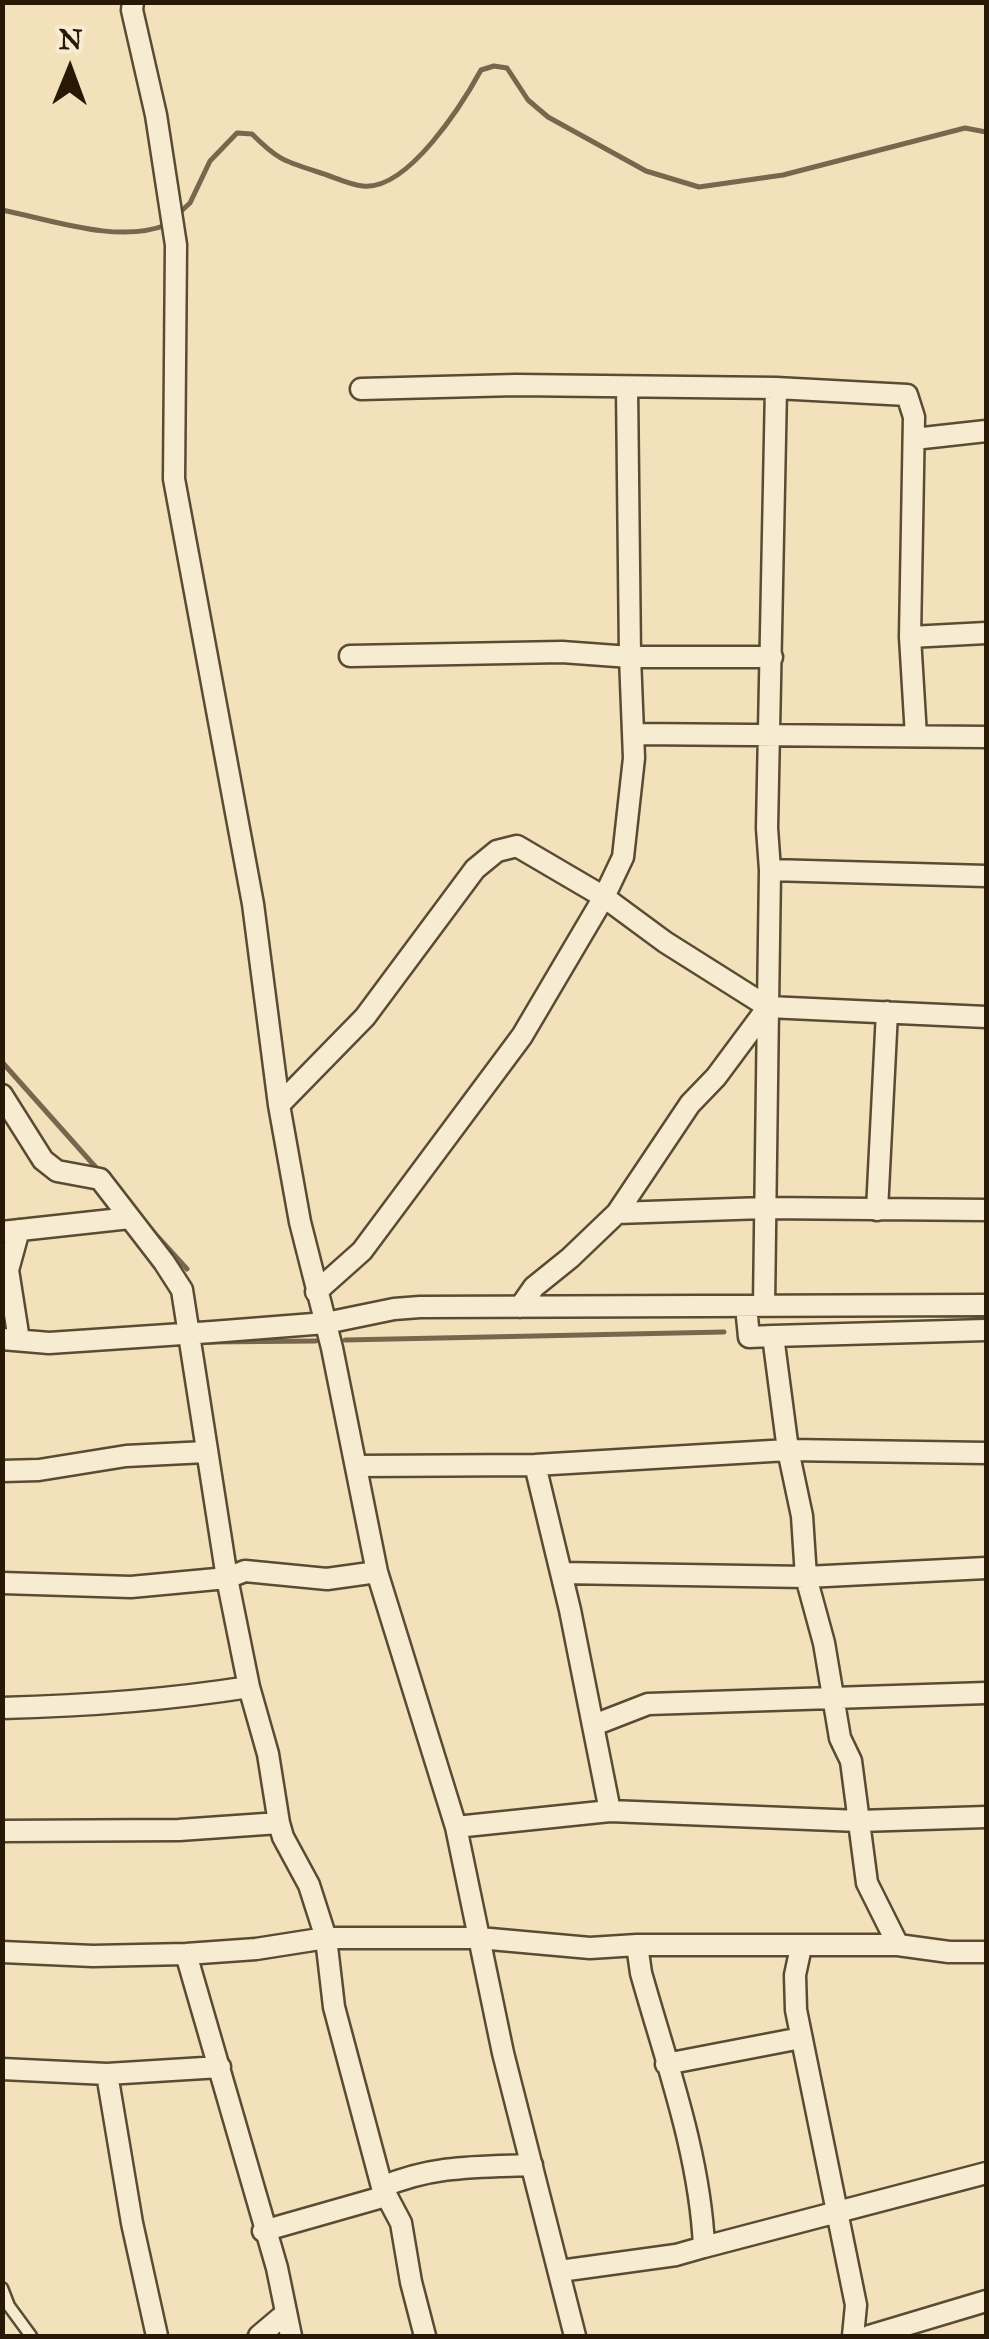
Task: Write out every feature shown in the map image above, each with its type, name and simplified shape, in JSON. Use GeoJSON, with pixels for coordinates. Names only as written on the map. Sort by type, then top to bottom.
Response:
{"type":"FeatureCollection","features":[{"type":"Feature","properties":{"kind":"street"},"geometry":{"type":"LineString","coordinates":[[133,2],[176,245],[174,480],[252,904],[279,1104],[378,1572],[456,1827],[503,2053],[575,2336]]}},
{"type":"Feature","properties":{"kind":"street"},"geometry":{"type":"LineString","coordinates":[[361,389],[516,385],[907,394],[914,417],[910,637],[916,736]]}},
{"type":"Feature","properties":{"kind":"street"},"geometry":{"type":"LineString","coordinates":[[316,1292],[362,1251],[522,1036],[604,897],[623,856],[634,734],[627,387]]}},
{"type":"Feature","properties":{"kind":"street"},"geometry":{"type":"LineString","coordinates":[[776,388],[766,828],[770,870],[764,1208],[749,1337],[986,1330]]}},
{"type":"Feature","properties":{"kind":"street"},"geometry":{"type":"LineString","coordinates":[[914,439],[986,430]]}},
{"type":"Feature","properties":{"kind":"street"},"geometry":{"type":"LineString","coordinates":[[910,637],[986,633]]}},
{"type":"Feature","properties":{"kind":"street"},"geometry":{"type":"LineString","coordinates":[[350,656],[562,652],[630,658],[772,657]]}},
{"type":"Feature","properties":{"kind":"street"},"geometry":{"type":"LineString","coordinates":[[634,734],[986,737]]}},
{"type":"Feature","properties":{"kind":"street"},"geometry":{"type":"LineString","coordinates":[[279,1104],[365,1017],[475,868],[497,851],[518,846],[604,897],[768,1007],[986,1017]]}},
{"type":"Feature","properties":{"kind":"street"},"geometry":{"type":"LineString","coordinates":[[770,870],[986,876]]}},
{"type":"Feature","properties":{"kind":"street"},"geometry":{"type":"LineString","coordinates":[[520,1306],[534,1287],[617,1213],[681,1116],[716,1077],[768,1007]]}},
{"type":"Feature","properties":{"kind":"street"},"geometry":{"type":"LineString","coordinates":[[877,1210],[887,1012]]}},
{"type":"Feature","properties":{"kind":"street"},"geometry":{"type":"LineString","coordinates":[[2,1095],[43,1160],[57,1171],[100,1179],[182,1290],[227,1578],[249,1686],[268,1754],[282,1837],[309,1885],[326,1938],[334,2007],[384,2192],[401,2223],[426,2336]]}},
{"type":"Feature","properties":{"kind":"street"},"geometry":{"type":"LineString","coordinates":[[617,1213],[764,1208],[986,1210]]}},
{"type":"Feature","properties":{"kind":"street"},"geometry":{"type":"LineString","coordinates":[[130,1218],[11,1231],[5,1268],[11,1340],[49,1343],[326,1323],[394,1309],[986,1305]]}},
{"type":"Feature","properties":{"kind":"street"},"geometry":{"type":"LineString","coordinates":[[773,1336],[788,1450],[802,1516],[806,1576],[824,1643],[840,1738],[851,1761],[867,1883],[898,1945]]}},
{"type":"Feature","properties":{"kind":"street"},"geometry":{"type":"LineString","coordinates":[[357,1466],[535,1465],[788,1450],[986,1453]]}},
{"type":"Feature","properties":{"kind":"street"},"geometry":{"type":"LineString","coordinates":[[2,1471],[40,1470],[126,1456],[206,1452]]}},
{"type":"Feature","properties":{"kind":"street"},"geometry":{"type":"LineString","coordinates":[[535,1465],[610,1812]]}},
{"type":"Feature","properties":{"kind":"street"},"geometry":{"type":"LineString","coordinates":[[561,1573],[806,1576],[986,1568]]}},
{"type":"Feature","properties":{"kind":"street"},"geometry":{"type":"LineString","coordinates":[[2,1584],[131,1587],[227,1578],[244,1570],[327,1579],[378,1572]]}},
{"type":"Feature","properties":{"kind":"street"},"geometry":{"type":"LineString","coordinates":[[2,1708],[186,1697],[249,1686]]}},
{"type":"Feature","properties":{"kind":"street"},"geometry":{"type":"LineString","coordinates":[[594,1725],[648,1704],[986,1693]]}},
{"type":"Feature","properties":{"kind":"street"},"geometry":{"type":"LineString","coordinates":[[456,1827],[610,1812],[859,1821],[986,1818]]}},
{"type":"Feature","properties":{"kind":"street"},"geometry":{"type":"LineString","coordinates":[[2,1831],[179,1830],[279,1822]]}},
{"type":"Feature","properties":{"kind":"street"},"geometry":{"type":"LineString","coordinates":[[2,1952],[93,1956],[186,1954],[256,1950],[326,1938],[479,1938],[590,1948],[898,1945],[986,1952]]}},
{"type":"Feature","properties":{"kind":"street"},"geometry":{"type":"LineString","coordinates":[[637,1945],[640,1973],[688,2143],[704,2247]]}},
{"type":"Feature","properties":{"kind":"street"},"geometry":{"type":"LineString","coordinates":[[801,1947],[795,1975],[801,2038],[856,2305],[853,2336]]}},
{"type":"Feature","properties":{"kind":"street"},"geometry":{"type":"LineString","coordinates":[[186,1954],[276,2268],[291,2336]]}},
{"type":"Feature","properties":{"kind":"street"},"geometry":{"type":"LineString","coordinates":[[666,2064],[801,2038]]}},
{"type":"Feature","properties":{"kind":"street"},"geometry":{"type":"LineString","coordinates":[[2,2069],[107,2074],[220,2067]]}},
{"type":"Feature","properties":{"kind":"street"},"geometry":{"type":"LineString","coordinates":[[107,2074],[132,2224],[158,2336]]}},
{"type":"Feature","properties":{"kind":"street"},"geometry":{"type":"LineString","coordinates":[[264,2231],[384,2192],[415,2173],[450,2167],[532,2166]]}},
{"type":"Feature","properties":{"kind":"street"},"geometry":{"type":"LineString","coordinates":[[560,2271],[676,2255],[986,2172]]}},
{"type":"Feature","properties":{"kind":"street"},"geometry":{"type":"LineString","coordinates":[[869,2336],[986,2301]]}},
{"type":"Feature","properties":{"kind":"street"},"geometry":{"type":"LineString","coordinates":[[259,2336],[286,2314]]}},
{"type":"Feature","properties":{"kind":"lane"},"geometry":{"type":"LineString","coordinates":[[2,2288],[9,2306],[32,2336]]}},
{"type":"Feature","properties":{"kind":"waterway"},"geometry":{"type":"LineString","coordinates":[[178,214],[190,203],[210,161],[237,133],[252,134],[275,155],[297,165],[358,185],[380,184],[415,160],[448,123],[481,70],[494,66],[507,68],[528,100],[548,117],[646,171],[699,187],[783,175],[965,128],[986,132]]}},
{"type":"Feature","properties":{"kind":"waterway"},"geometry":{"type":"LineString","coordinates":[[2,210],[106,231],[127,232],[166,225]]}},
{"type":"Feature","properties":{"kind":"waterway"},"geometry":{"type":"LineString","coordinates":[[2,1062],[100,1172]]}},
{"type":"Feature","properties":{"kind":"waterway"},"geometry":{"type":"LineString","coordinates":[[147,1225],[187,1269]]}},
{"type":"Feature","properties":{"kind":"waterway"},"geometry":{"type":"LineString","coordinates":[[345,1340],[724,1332]]}},
{"type":"Feature","properties":{"kind":"waterway"},"geometry":{"type":"LineString","coordinates":[[208,1342],[316,1341]]}}]}
